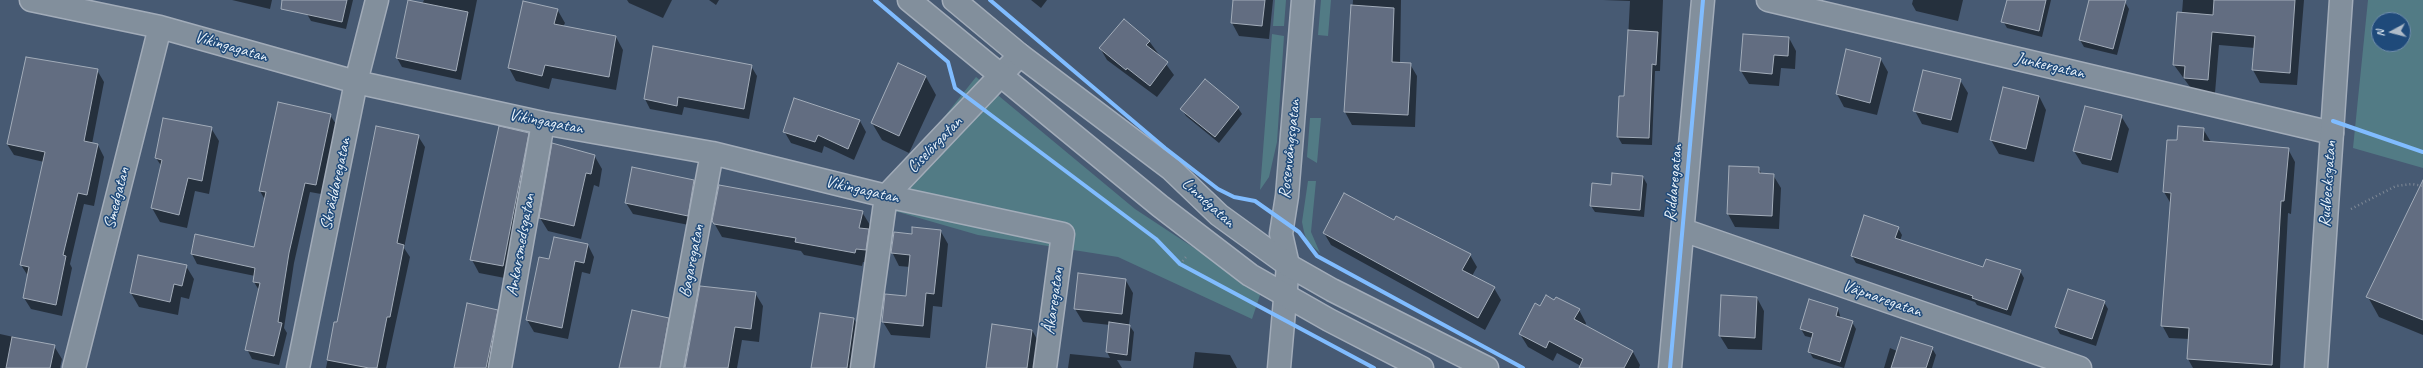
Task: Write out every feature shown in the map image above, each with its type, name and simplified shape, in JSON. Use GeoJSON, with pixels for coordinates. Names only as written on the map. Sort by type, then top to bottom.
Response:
{"type":"FeatureCollection","features":[{"type":"Feature","properties":{"kind":"street","name":"Vikingagatan"},"geometry":{"type":"LineString","coordinates":[[31,0],[82,5],[356,82],[543,122],[712,154],[886,196],[1063,234]]}},
{"type":"Feature","properties":{"kind":"street","name":"Skräddaregatan"},"geometry":{"type":"LineString","coordinates":[[298,368],[356,82],[377,0]]}},
{"type":"Feature","properties":{"kind":"street","name":"Linnégatan"},"geometry":{"type":"LineString","coordinates":[[954,0],[1020,55],[1171,169],[1219,215],[1288,266],[1332,290],[1487,368]]}},
{"type":"Feature","properties":{"kind":"street","name":"Rosenvångsgatan"},"geometry":{"type":"LineString","coordinates":[[1279,368],[1288,266],[1280,234],[1287,196],[1304,0]]}},
{"type":"Feature","properties":{"kind":"street","name":"Riddaregatan"},"geometry":{"type":"LineString","coordinates":[[1670,368],[1703,0]]}},
{"type":"Feature","properties":{"kind":"street","name":"Junkergatan"},"geometry":{"type":"LineString","coordinates":[[1768,0],[2332,133]]}},
{"type":"Feature","properties":{"kind":"street","name":"Rudbecksgatan"},"geometry":{"type":"LineString","coordinates":[[2316,368],[2341,0]]}},
{"type":"Feature","properties":{"kind":"street","name":"Linnégatan"},"geometry":{"type":"LineString","coordinates":[[916,2],[1002,76],[1201,239],[1250,275],[1286,296],[1422,368]]}},
{"type":"Feature","properties":{"kind":"street","name":"Smedgatan"},"geometry":{"type":"LineString","coordinates":[[74,368],[160,27]]}},
{"type":"Feature","properties":{"kind":"street","name":"Ciselörgatan"},"geometry":{"type":"LineString","coordinates":[[886,196],[1002,76],[1020,55]]}},
{"type":"Feature","properties":{"kind":"street","name":"Ankarsmedsgatan"},"geometry":{"type":"LineString","coordinates":[[500,368],[543,122]]}},
{"type":"Feature","properties":{"kind":"street","name":"Bagaregatan"},"geometry":{"type":"LineString","coordinates":[[672,368],[712,154]]}},
{"type":"Feature","properties":{"kind":"street"},"geometry":{"type":"LineString","coordinates":[[862,368],[886,196]]}},
{"type":"Feature","properties":{"kind":"street","name":"Väpnaregatan"},"geometry":{"type":"LineString","coordinates":[[1683,230],[2080,368]]}},
{"type":"Feature","properties":{"kind":"street","name":"Åkaregatan"},"geometry":{"type":"LineString","coordinates":[[1045,368],[1063,234]]}},
{"type":"Feature","properties":{"kind":"path"},"geometry":{"type":"LineString","coordinates":[[2350,210],[2396,186],[2412,184],[2423,186]]}},
{"type":"Feature","properties":{"kind":"path"},"geometry":{"type":"LineString","coordinates":[[1175,259],[1187,268]]}},
{"type":"Feature","properties":{"kind":"green space"},"geometry":{"type":"Polygon","coordinates":[[[1275,0],[1286,0],[1284,26],[1273,26],[1275,0]]]}},
{"type":"Feature","properties":{"kind":"green space"},"geometry":{"type":"Polygon","coordinates":[[[1321,0],[1331,0],[1328,36],[1318,35],[1321,0]]]}},
{"type":"Feature","properties":{"kind":"green space"},"geometry":{"type":"Polygon","coordinates":[[[2368,0],[2423,0],[2423,168],[2353,148],[2368,0]]]}},
{"type":"Feature","properties":{"kind":"green space"},"geometry":{"type":"Polygon","coordinates":[[[1272,34],[1284,36],[1277,142],[1269,177],[1260,190],[1272,34]]]}},
{"type":"Feature","properties":{"kind":"green space"},"geometry":{"type":"Polygon","coordinates":[[[976,77],[1135,209],[1261,292],[1252,319],[1118,257],[978,235],[874,205],[976,77]]]}},
{"type":"Feature","properties":{"kind":"green space"},"geometry":{"type":"Polygon","coordinates":[[[1310,118],[1321,118],[1317,163],[1307,157],[1310,118]]]}},
{"type":"Feature","properties":{"kind":"green space"},"geometry":{"type":"Polygon","coordinates":[[[1308,181],[1316,181],[1311,232],[1320,253],[1307,241],[1302,222],[1308,181]]]}},
{"type":"Feature","properties":{"kind":"building"},"geometry":{"type":"Polygon","coordinates":[[[282,0],[347,0],[342,22],[281,9],[282,0]]]}},
{"type":"Feature","properties":{"kind":"building"},"geometry":{"type":"Polygon","coordinates":[[[408,0],[468,12],[456,71],[396,58],[408,0]]]}},
{"type":"Feature","properties":{"kind":"building"},"geometry":{"type":"Polygon","coordinates":[[[1233,0],[1265,0],[1262,26],[1231,23],[1233,0]]]}},
{"type":"Feature","properties":{"kind":"building"},"geometry":{"type":"Polygon","coordinates":[[[2007,0],[2046,0],[2039,31],[2001,22],[2007,0]]]}},
{"type":"Feature","properties":{"kind":"building"},"geometry":{"type":"Polygon","coordinates":[[[2089,0],[2126,0],[2113,49],[2079,40],[2089,0]]]}},
{"type":"Feature","properties":{"kind":"building"},"geometry":{"type":"Polygon","coordinates":[[[2214,0],[2295,0],[2290,73],[2252,70],[2255,36],[2212,32],[2208,80],[2184,78],[2185,66],[2173,65],[2177,12],[2213,15],[2214,0]]]}},
{"type":"Feature","properties":{"kind":"building"},"geometry":{"type":"Polygon","coordinates":[[[523,1],[558,9],[554,24],[616,36],[609,77],[545,65],[542,76],[508,68],[523,1]]]}},
{"type":"Feature","properties":{"kind":"building"},"geometry":{"type":"Polygon","coordinates":[[[1351,5],[1394,8],[1392,62],[1411,63],[1408,115],[1344,112],[1351,5]]]}},
{"type":"Feature","properties":{"kind":"building"},"geometry":{"type":"Polygon","coordinates":[[[1124,19],[1150,41],[1146,45],[1168,62],[1150,86],[1127,68],[1126,70],[1099,48],[1124,19]]]}},
{"type":"Feature","properties":{"kind":"building"},"geometry":{"type":"Polygon","coordinates":[[[1628,30],[1658,32],[1656,65],[1652,64],[1649,138],[1617,137],[1619,96],[1624,96],[1628,30]]]}},
{"type":"Feature","properties":{"kind":"building"},"geometry":{"type":"Polygon","coordinates":[[[1743,34],[1789,37],[1788,56],[1774,55],[1772,74],[1740,71],[1743,34]]]}},
{"type":"Feature","properties":{"kind":"building"},"geometry":{"type":"Polygon","coordinates":[[[653,46],[752,65],[744,109],[678,97],[677,106],[644,99],[653,46]]]}},
{"type":"Feature","properties":{"kind":"building"},"geometry":{"type":"Polygon","coordinates":[[[1846,49],[1881,58],[1870,103],[1836,94],[1846,49]]]}},
{"type":"Feature","properties":{"kind":"building"},"geometry":{"type":"Polygon","coordinates":[[[26,57],[98,69],[84,141],[98,144],[87,195],[78,193],[63,255],[66,256],[56,305],[23,298],[29,267],[20,265],[45,152],[7,144],[26,57]]]}},
{"type":"Feature","properties":{"kind":"building"},"geometry":{"type":"Polygon","coordinates":[[[898,63],[926,76],[899,136],[871,123],[898,63]]]}},
{"type":"Feature","properties":{"kind":"building"},"geometry":{"type":"Polygon","coordinates":[[[1923,70],[1961,79],[1951,120],[1913,111],[1923,70]]]}},
{"type":"Feature","properties":{"kind":"building"},"geometry":{"type":"Polygon","coordinates":[[[1205,79],[1239,107],[1215,137],[1180,109],[1205,79]]]}},
{"type":"Feature","properties":{"kind":"building"},"geometry":{"type":"Polygon","coordinates":[[[2003,87],[2039,96],[2026,149],[1990,140],[2003,87]]]}},
{"type":"Feature","properties":{"kind":"building"},"geometry":{"type":"Polygon","coordinates":[[[794,98],[860,120],[848,149],[818,135],[815,142],[783,132],[794,98]]]}},
{"type":"Feature","properties":{"kind":"building"},"geometry":{"type":"Polygon","coordinates":[[[278,102],[331,114],[316,185],[305,183],[289,253],[278,322],[282,323],[274,356],[245,350],[260,283],[253,282],[255,268],[191,254],[195,234],[254,247],[266,192],[259,191],[278,102]]]}},
{"type":"Feature","properties":{"kind":"building"},"geometry":{"type":"Polygon","coordinates":[[[2085,106],[2122,115],[2111,160],[2073,151],[2085,106]]]}},
{"type":"Feature","properties":{"kind":"building"},"geometry":{"type":"Polygon","coordinates":[[[163,118],[212,127],[202,181],[188,178],[179,215],[151,208],[162,160],[155,158],[163,118]]]}},
{"type":"Feature","properties":{"kind":"building"},"geometry":{"type":"Polygon","coordinates":[[[376,126],[419,135],[397,243],[404,245],[390,317],[387,317],[377,368],[369,368],[327,360],[334,322],[337,322],[376,126]]]}},
{"type":"Feature","properties":{"kind":"building"},"geometry":{"type":"Polygon","coordinates":[[[499,126],[529,133],[503,266],[470,260],[499,126]]]}},
{"type":"Feature","properties":{"kind":"building"},"geometry":{"type":"Polygon","coordinates":[[[2178,126],[2204,128],[2203,141],[2289,148],[2284,201],[2281,201],[2272,365],[2187,359],[2189,328],[2161,326],[2171,193],[2163,192],[2167,140],[2177,140],[2178,126]]]}},
{"type":"Feature","properties":{"kind":"building"},"geometry":{"type":"Polygon","coordinates":[[[552,143],[595,155],[591,174],[586,173],[574,226],[539,218],[552,143]]]}},
{"type":"Feature","properties":{"kind":"building"},"geometry":{"type":"Polygon","coordinates":[[[1729,166],[1759,167],[1759,173],[1774,174],[1772,216],[1727,214],[1729,166]]]}},
{"type":"Feature","properties":{"kind":"building"},"geometry":{"type":"Polygon","coordinates":[[[632,167],[694,180],[688,216],[625,203],[632,167]]]}},
{"type":"Feature","properties":{"kind":"building"},"geometry":{"type":"Polygon","coordinates":[[[1612,173],[1643,176],[1640,210],[1590,206],[1592,183],[1611,185],[1612,173]]]}},
{"type":"Feature","properties":{"kind":"building"},"geometry":{"type":"Polygon","coordinates":[[[2423,180],[2423,320],[2366,297],[2423,180]]]}},
{"type":"Feature","properties":{"kind":"building"},"geometry":{"type":"Polygon","coordinates":[[[719,185],[863,211],[859,228],[869,229],[866,250],[856,249],[855,253],[795,242],[796,238],[714,224],[712,221],[719,185]]]}},
{"type":"Feature","properties":{"kind":"building"},"geometry":{"type":"Polygon","coordinates":[[[1344,193],[1394,220],[1396,216],[1471,254],[1462,270],[1495,287],[1478,318],[1323,233],[1344,193]]]}},
{"type":"Feature","properties":{"kind":"building"},"geometry":{"type":"Polygon","coordinates":[[[1864,215],[1899,227],[1895,238],[1983,267],[1986,259],[2021,270],[2007,310],[1972,298],[1973,296],[1851,256],[1864,215]]]}},
{"type":"Feature","properties":{"kind":"building"},"geometry":{"type":"Polygon","coordinates":[[[912,227],[941,230],[934,294],[926,293],[923,326],[882,322],[885,294],[906,296],[910,255],[891,253],[894,232],[912,234],[912,227]]]}},
{"type":"Feature","properties":{"kind":"building"},"geometry":{"type":"Polygon","coordinates":[[[554,237],[588,244],[584,263],[575,261],[562,328],[526,320],[539,257],[549,259],[554,237]]]}},
{"type":"Feature","properties":{"kind":"building"},"geometry":{"type":"Polygon","coordinates":[[[138,255],[187,265],[182,286],[174,284],[170,302],[130,293],[138,255]]]}},
{"type":"Feature","properties":{"kind":"building"},"geometry":{"type":"Polygon","coordinates":[[[1078,273],[1126,279],[1122,314],[1074,309],[1078,273]]]}},
{"type":"Feature","properties":{"kind":"building"},"geometry":{"type":"Polygon","coordinates":[[[700,286],[756,292],[751,329],[735,327],[728,368],[685,368],[700,286]]]}},
{"type":"Feature","properties":{"kind":"building"},"geometry":{"type":"Polygon","coordinates":[[[2068,289],[2105,301],[2092,339],[2055,327],[2068,289]]]}},
{"type":"Feature","properties":{"kind":"building"},"geometry":{"type":"Polygon","coordinates":[[[1546,295],[1554,300],[1556,297],[1580,309],[1574,319],[1633,351],[1624,368],[1579,368],[1583,359],[1549,341],[1546,348],[1519,334],[1535,303],[1540,306],[1546,295]]]}},
{"type":"Feature","properties":{"kind":"building"},"geometry":{"type":"Polygon","coordinates":[[[1721,295],[1757,297],[1755,338],[1719,336],[1721,295]]]}},
{"type":"Feature","properties":{"kind":"building"},"geometry":{"type":"Polygon","coordinates":[[[1809,299],[1838,308],[1836,316],[1853,321],[1840,362],[1808,352],[1813,333],[1800,329],[1809,299]]]}},
{"type":"Feature","properties":{"kind":"building"},"geometry":{"type":"Polygon","coordinates":[[[467,303],[498,310],[486,368],[454,368],[467,303]]]}},
{"type":"Feature","properties":{"kind":"building"},"geometry":{"type":"Polygon","coordinates":[[[632,310],[669,318],[660,368],[619,368],[632,310]]]}},
{"type":"Feature","properties":{"kind":"building"},"geometry":{"type":"Polygon","coordinates":[[[820,313],[854,318],[847,368],[811,368],[820,313]]]}},
{"type":"Feature","properties":{"kind":"building"},"geometry":{"type":"Polygon","coordinates":[[[1109,322],[1130,325],[1127,355],[1106,352],[1109,322]]]}},
{"type":"Feature","properties":{"kind":"building"},"geometry":{"type":"Polygon","coordinates":[[[992,324],[1032,330],[1027,368],[986,368],[992,324]]]}},
{"type":"Feature","properties":{"kind":"building"},"geometry":{"type":"Polygon","coordinates":[[[12,337],[55,345],[50,368],[6,368],[12,337]]]}},
{"type":"Feature","properties":{"kind":"building"},"geometry":{"type":"Polygon","coordinates":[[[1901,337],[1933,347],[1926,368],[1891,368],[1901,337]]]}},
{"type":"Feature","properties":{"kind":"cycle path"},"geometry":{"type":"LineString","coordinates":[[875,0],[948,62],[955,88],[1156,239],[1180,264],[1374,368]]}},
{"type":"Feature","properties":{"kind":"cycle path"},"geometry":{"type":"LineString","coordinates":[[990,0],[1165,148],[1218,189],[1234,197],[1255,201],[1299,232],[1317,256],[1523,368]]}},
{"type":"Feature","properties":{"kind":"cycle path"},"geometry":{"type":"LineString","coordinates":[[1670,368],[1703,0]]}},
{"type":"Feature","properties":{"kind":"cycle path"},"geometry":{"type":"LineString","coordinates":[[2333,121],[2423,152]]}}]}
